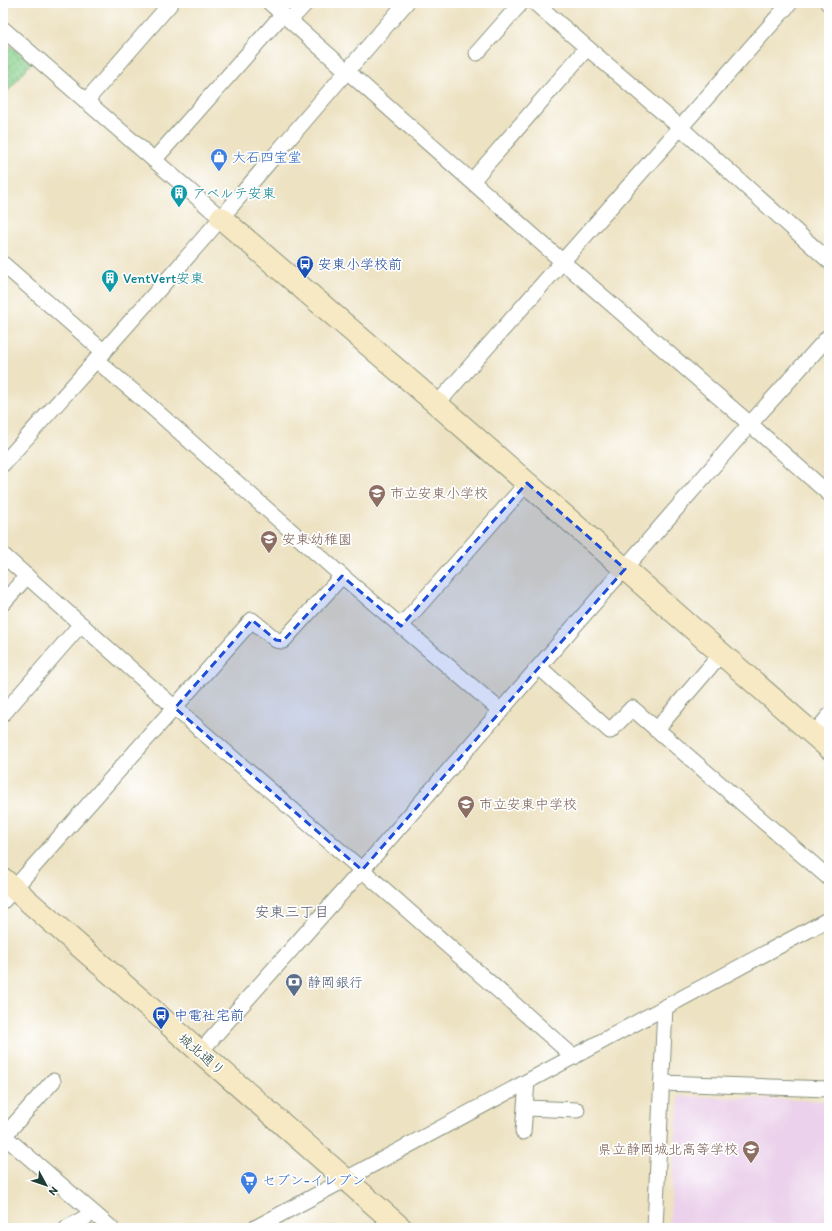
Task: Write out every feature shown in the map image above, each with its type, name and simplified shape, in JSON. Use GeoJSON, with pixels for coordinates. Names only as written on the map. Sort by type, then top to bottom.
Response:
{"type":"FeatureCollection","features":[{"type":"Feature","properties":{"kind":"street"},"geometry":{"type":"LineString","coordinates":[[86,101],[171,3]]}},
{"type":"Feature","properties":{"kind":"street"},"geometry":{"type":"LineString","coordinates":[[270,3],[563,262],[829,494]]}},
{"type":"Feature","properties":{"kind":"street"},"geometry":{"type":"LineString","coordinates":[[154,160],[287,17],[306,3]]}},
{"type":"Feature","properties":{"kind":"street"},"geometry":{"type":"LineString","coordinates":[[3,464],[221,218],[406,3]]}},
{"type":"Feature","properties":{"kind":"street"},"geometry":{"type":"LineString","coordinates":[[476,53],[521,3]]}},
{"type":"Feature","properties":{"kind":"street"},"geometry":{"type":"LineString","coordinates":[[535,3],[681,128],[829,261]]}},
{"type":"Feature","properties":{"kind":"street"},"geometry":{"type":"LineString","coordinates":[[437,404],[790,3]]}},
{"type":"Feature","properties":{"kind":"street"},"geometry":{"type":"LineString","coordinates":[[3,29],[437,404],[821,741],[829,716]]}},
{"type":"Feature","properties":{"kind":"street"},"geometry":{"type":"LineString","coordinates":[[472,181],[587,48]]}},
{"type":"Feature","properties":{"kind":"street"},"geometry":{"type":"LineString","coordinates":[[3,264],[100,356],[147,404],[342,576],[501,711]]}},
{"type":"Feature","properties":{"kind":"street"},"geometry":{"type":"LineString","coordinates":[[200,1052],[362,870],[750,424],[829,336]]}},
{"type":"Feature","properties":{"kind":"street"},"geometry":{"type":"LineString","coordinates":[[401,626],[527,483]]}},
{"type":"Feature","properties":{"kind":"street"},"geometry":{"type":"LineString","coordinates":[[3,556],[574,1057]]}},
{"type":"Feature","properties":{"kind":"street"},"geometry":{"type":"LineString","coordinates":[[3,603],[27,576]]}},
{"type":"Feature","properties":{"kind":"street"},"geometry":{"type":"LineString","coordinates":[[7,890],[175,708],[252,620],[276,640],[283,641],[342,576]]}},
{"type":"Feature","properties":{"kind":"street"},"geometry":{"type":"LineString","coordinates":[[4,713],[81,624]]}},
{"type":"Feature","properties":{"kind":"street"},"geometry":{"type":"LineString","coordinates":[[656,730],[721,654]]}},
{"type":"Feature","properties":{"kind":"street"},"geometry":{"type":"LineString","coordinates":[[539,667],[610,731],[632,708],[829,878]]}},
{"type":"Feature","properties":{"kind":"street","name":"城北通り"},"geometry":{"type":"LineString","coordinates":[[7,890],[200,1052],[400,1228]]}},
{"type":"Feature","properties":{"kind":"street"},"geometry":{"type":"LineString","coordinates":[[255,1228],[829,919]]}},
{"type":"Feature","properties":{"kind":"street"},"geometry":{"type":"LineString","coordinates":[[655,1228],[665,1008]]}},
{"type":"Feature","properties":{"kind":"street"},"geometry":{"type":"LineString","coordinates":[[53,1081],[4,1135],[111,1228]]}},
{"type":"Feature","properties":{"kind":"street"},"geometry":{"type":"LineString","coordinates":[[523,1132],[527,1082]]}},
{"type":"Feature","properties":{"kind":"street"},"geometry":{"type":"LineString","coordinates":[[662,1082],[829,1089]]}},
{"type":"Feature","properties":{"kind":"street"},"geometry":{"type":"LineString","coordinates":[[526,1108],[577,1110]]}},
{"type":"Feature","properties":{"kind":"street"},"geometry":{"type":"LineString","coordinates":[[67,1228],[93,1213]]}},
{"type":"Feature","properties":{"kind":"highlighted area"},"geometry":{"type":"Polygon","coordinates":[[[527,483],[625,569],[362,870],[175,708],[252,620],[276,640],[283,641],[342,576],[401,626],[527,483]]]}},
{"type":"Feature","properties":{"kind":"shaded area","name":"県立静岡城北高等学校"},"geometry":{"type":"Polygon","coordinates":[[[679,1096],[829,1101],[829,1228],[669,1228],[679,1096]]]}},
{"type":"Feature","properties":{"kind":"green space"},"geometry":{"type":"Polygon","coordinates":[[[3,40],[31,63],[3,97],[3,40]]]}},
{"type":"Feature","properties":{"kind":"place","name":"大石四宝堂"},"geometry":{"type":"Point","coordinates":[219,172]}},
{"type":"Feature","properties":{"kind":"place","name":"アベルテ安東"},"geometry":{"type":"Point","coordinates":[179,208]}},
{"type":"Feature","properties":{"kind":"place","name":"安東小学校前"},"geometry":{"type":"Point","coordinates":[305,279]}},
{"type":"Feature","properties":{"kind":"place","name":"VentVert安東"},"geometry":{"type":"Point","coordinates":[110,293]}},
{"type":"Feature","properties":{"kind":"place","name":"市立安東小学校"},"geometry":{"type":"Point","coordinates":[377,508]}},
{"type":"Feature","properties":{"kind":"place","name":"安東幼稚園"},"geometry":{"type":"Point","coordinates":[269,554]}},
{"type":"Feature","properties":{"kind":"place","name":"市立安東中学校"},"geometry":{"type":"Point","coordinates":[466,819]}},
{"type":"Feature","properties":{"kind":"place","name":"静岡銀行"},"geometry":{"type":"Point","coordinates":[294,997]}},
{"type":"Feature","properties":{"kind":"place","name":"中電社宅前"},"geometry":{"type":"Point","coordinates":[161,1030]}},
{"type":"Feature","properties":{"kind":"place","name":"県立静岡城北高等学校"},"geometry":{"type":"Point","coordinates":[751,1164]}},
{"type":"Feature","properties":{"kind":"place","name":"セブン-イレブン"},"geometry":{"type":"Point","coordinates":[249,1195]}},
{"type":"Feature","properties":{"kind":"district","name":"安東三丁目"},"geometry":{"type":"Point","coordinates":[292,912]}}]}
